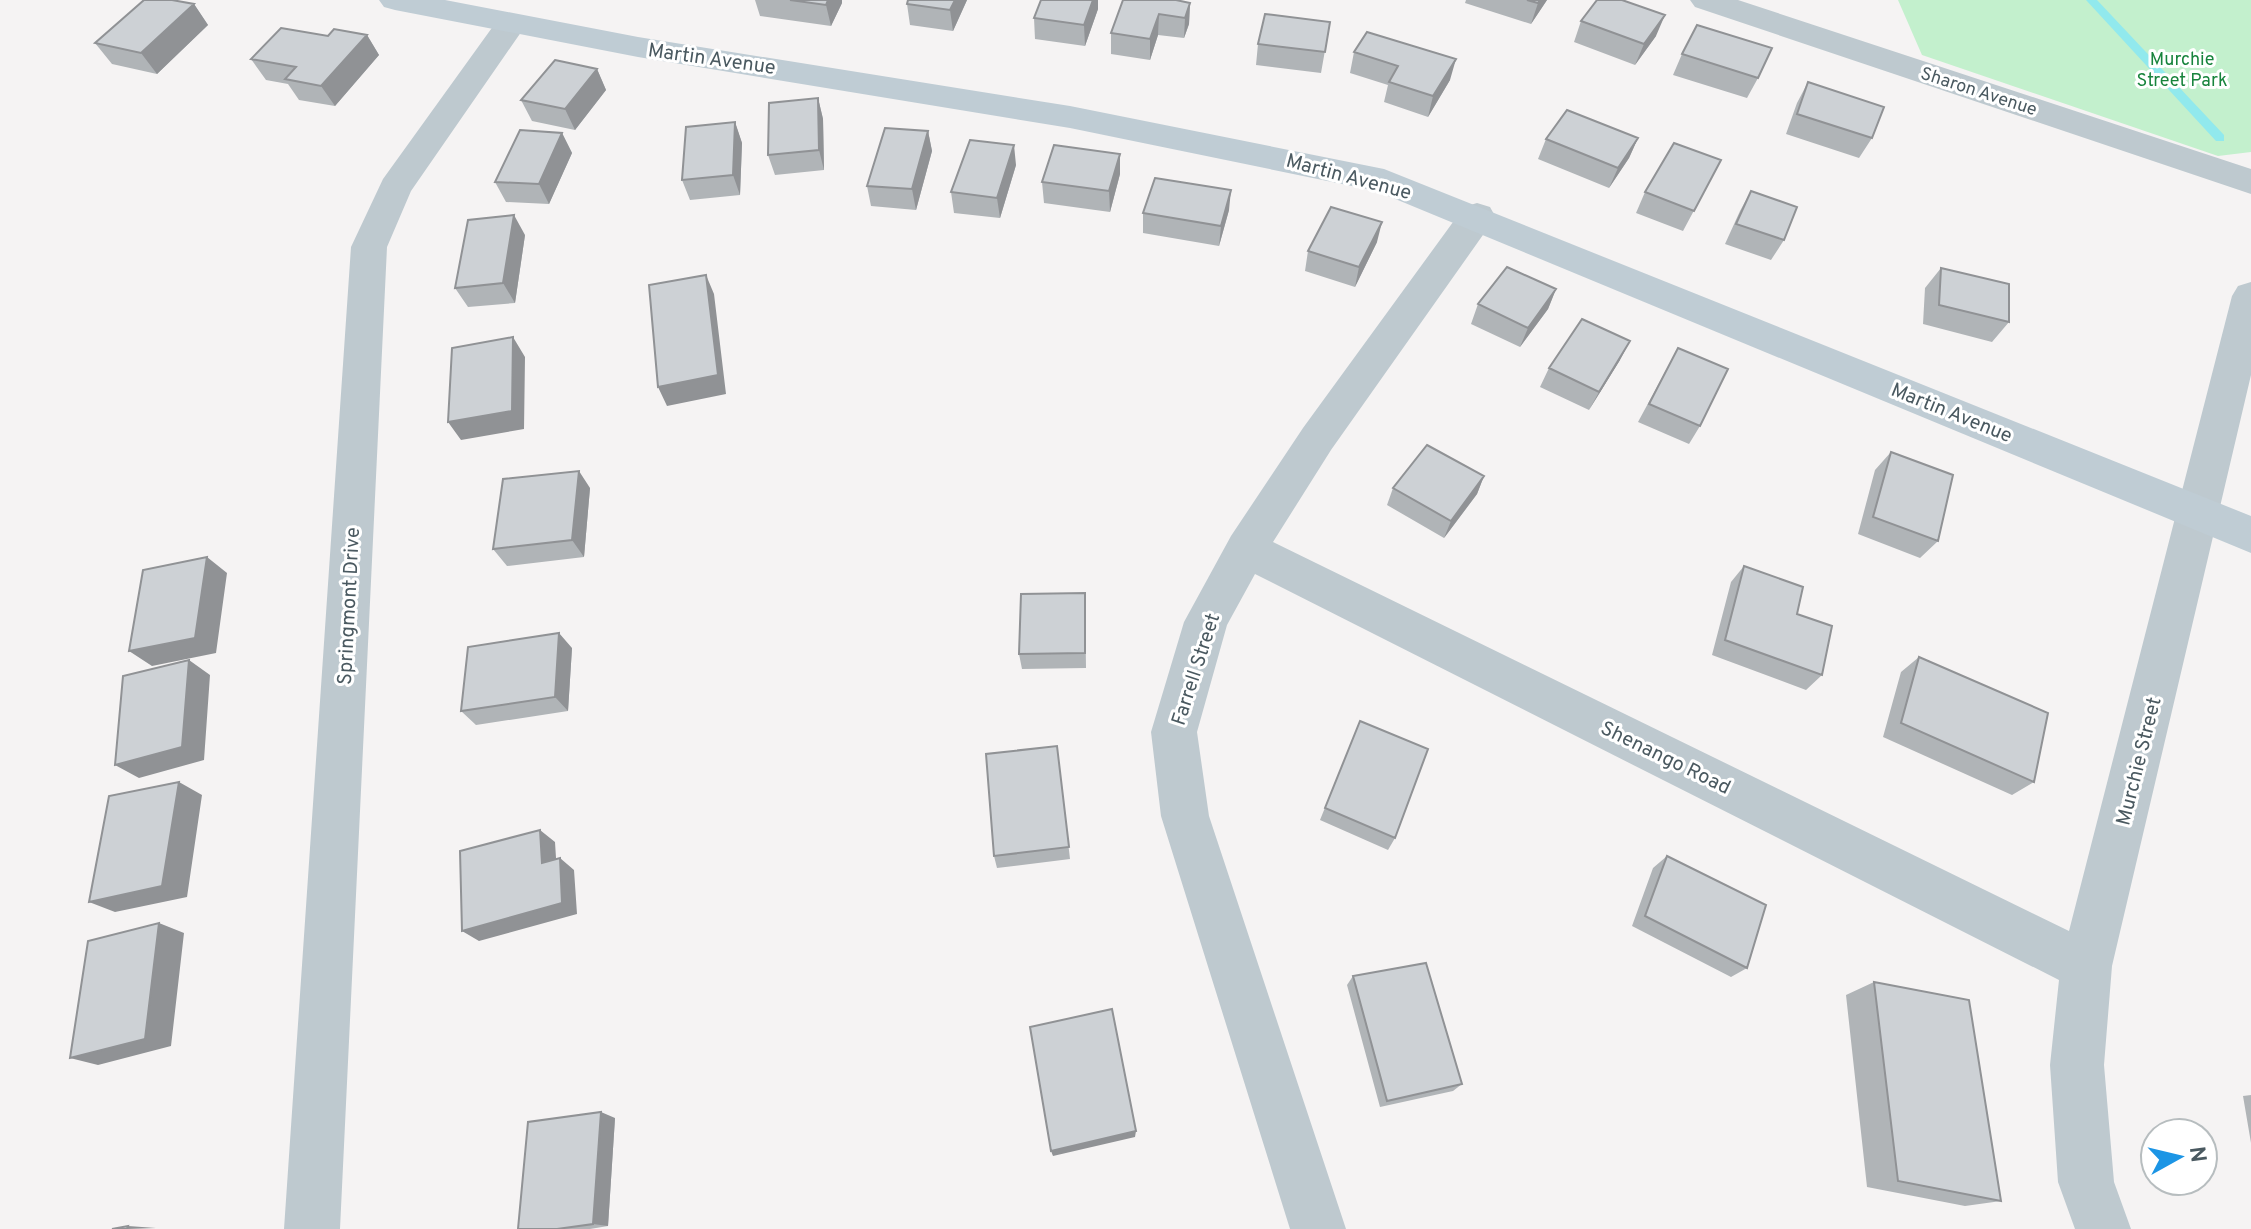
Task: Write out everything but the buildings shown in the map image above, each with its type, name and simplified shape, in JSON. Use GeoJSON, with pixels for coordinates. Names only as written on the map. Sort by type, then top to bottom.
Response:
{"type":"FeatureCollection","features":[{"type":"Feature","properties":{"kind":"street","name":"Martin Avenue"},"geometry":{"type":"LineString","coordinates":[[395,0],[510,25],[1055,114],[1224,145],[1384,181],[1477,216],[2251,535]]}},
{"type":"Feature","properties":{"kind":"street","name":"Sharon Avenue"},"geometry":{"type":"LineString","coordinates":[[1706,0],[2251,182]]}},
{"type":"Feature","properties":{"kind":"street","name":"Springmont Drive"},"geometry":{"type":"LineString","coordinates":[[312,1229],[369,247],[395,188],[510,25]]}},
{"type":"Feature","properties":{"kind":"street","name":"Farrell Street"},"geometry":{"type":"LineString","coordinates":[[1318,1229],[1185,816],[1174,732],[1206,622],[1246,549],[1317,439],[1477,216]]}},
{"type":"Feature","properties":{"kind":"street","name":"Murchie Street"},"geometry":{"type":"LineString","coordinates":[[2103,1229],[2086,1182],[2077,1065],[2086,966],[2251,296]]}},
{"type":"Feature","properties":{"kind":"street","name":"Shenango Road"},"geometry":{"type":"LineString","coordinates":[[1246,549],[2086,966]]}},
{"type":"Feature","properties":{"kind":"green space","name":"Murchie Street Park"},"geometry":{"type":"Polygon","coordinates":[[[1898,0],[2251,0],[2251,152],[2218,156],[1922,55],[1898,0]]]}},
{"type":"Feature","properties":{"kind":"waterway"},"geometry":{"type":"LineString","coordinates":[[2091,0],[2220,138]]}}]}
